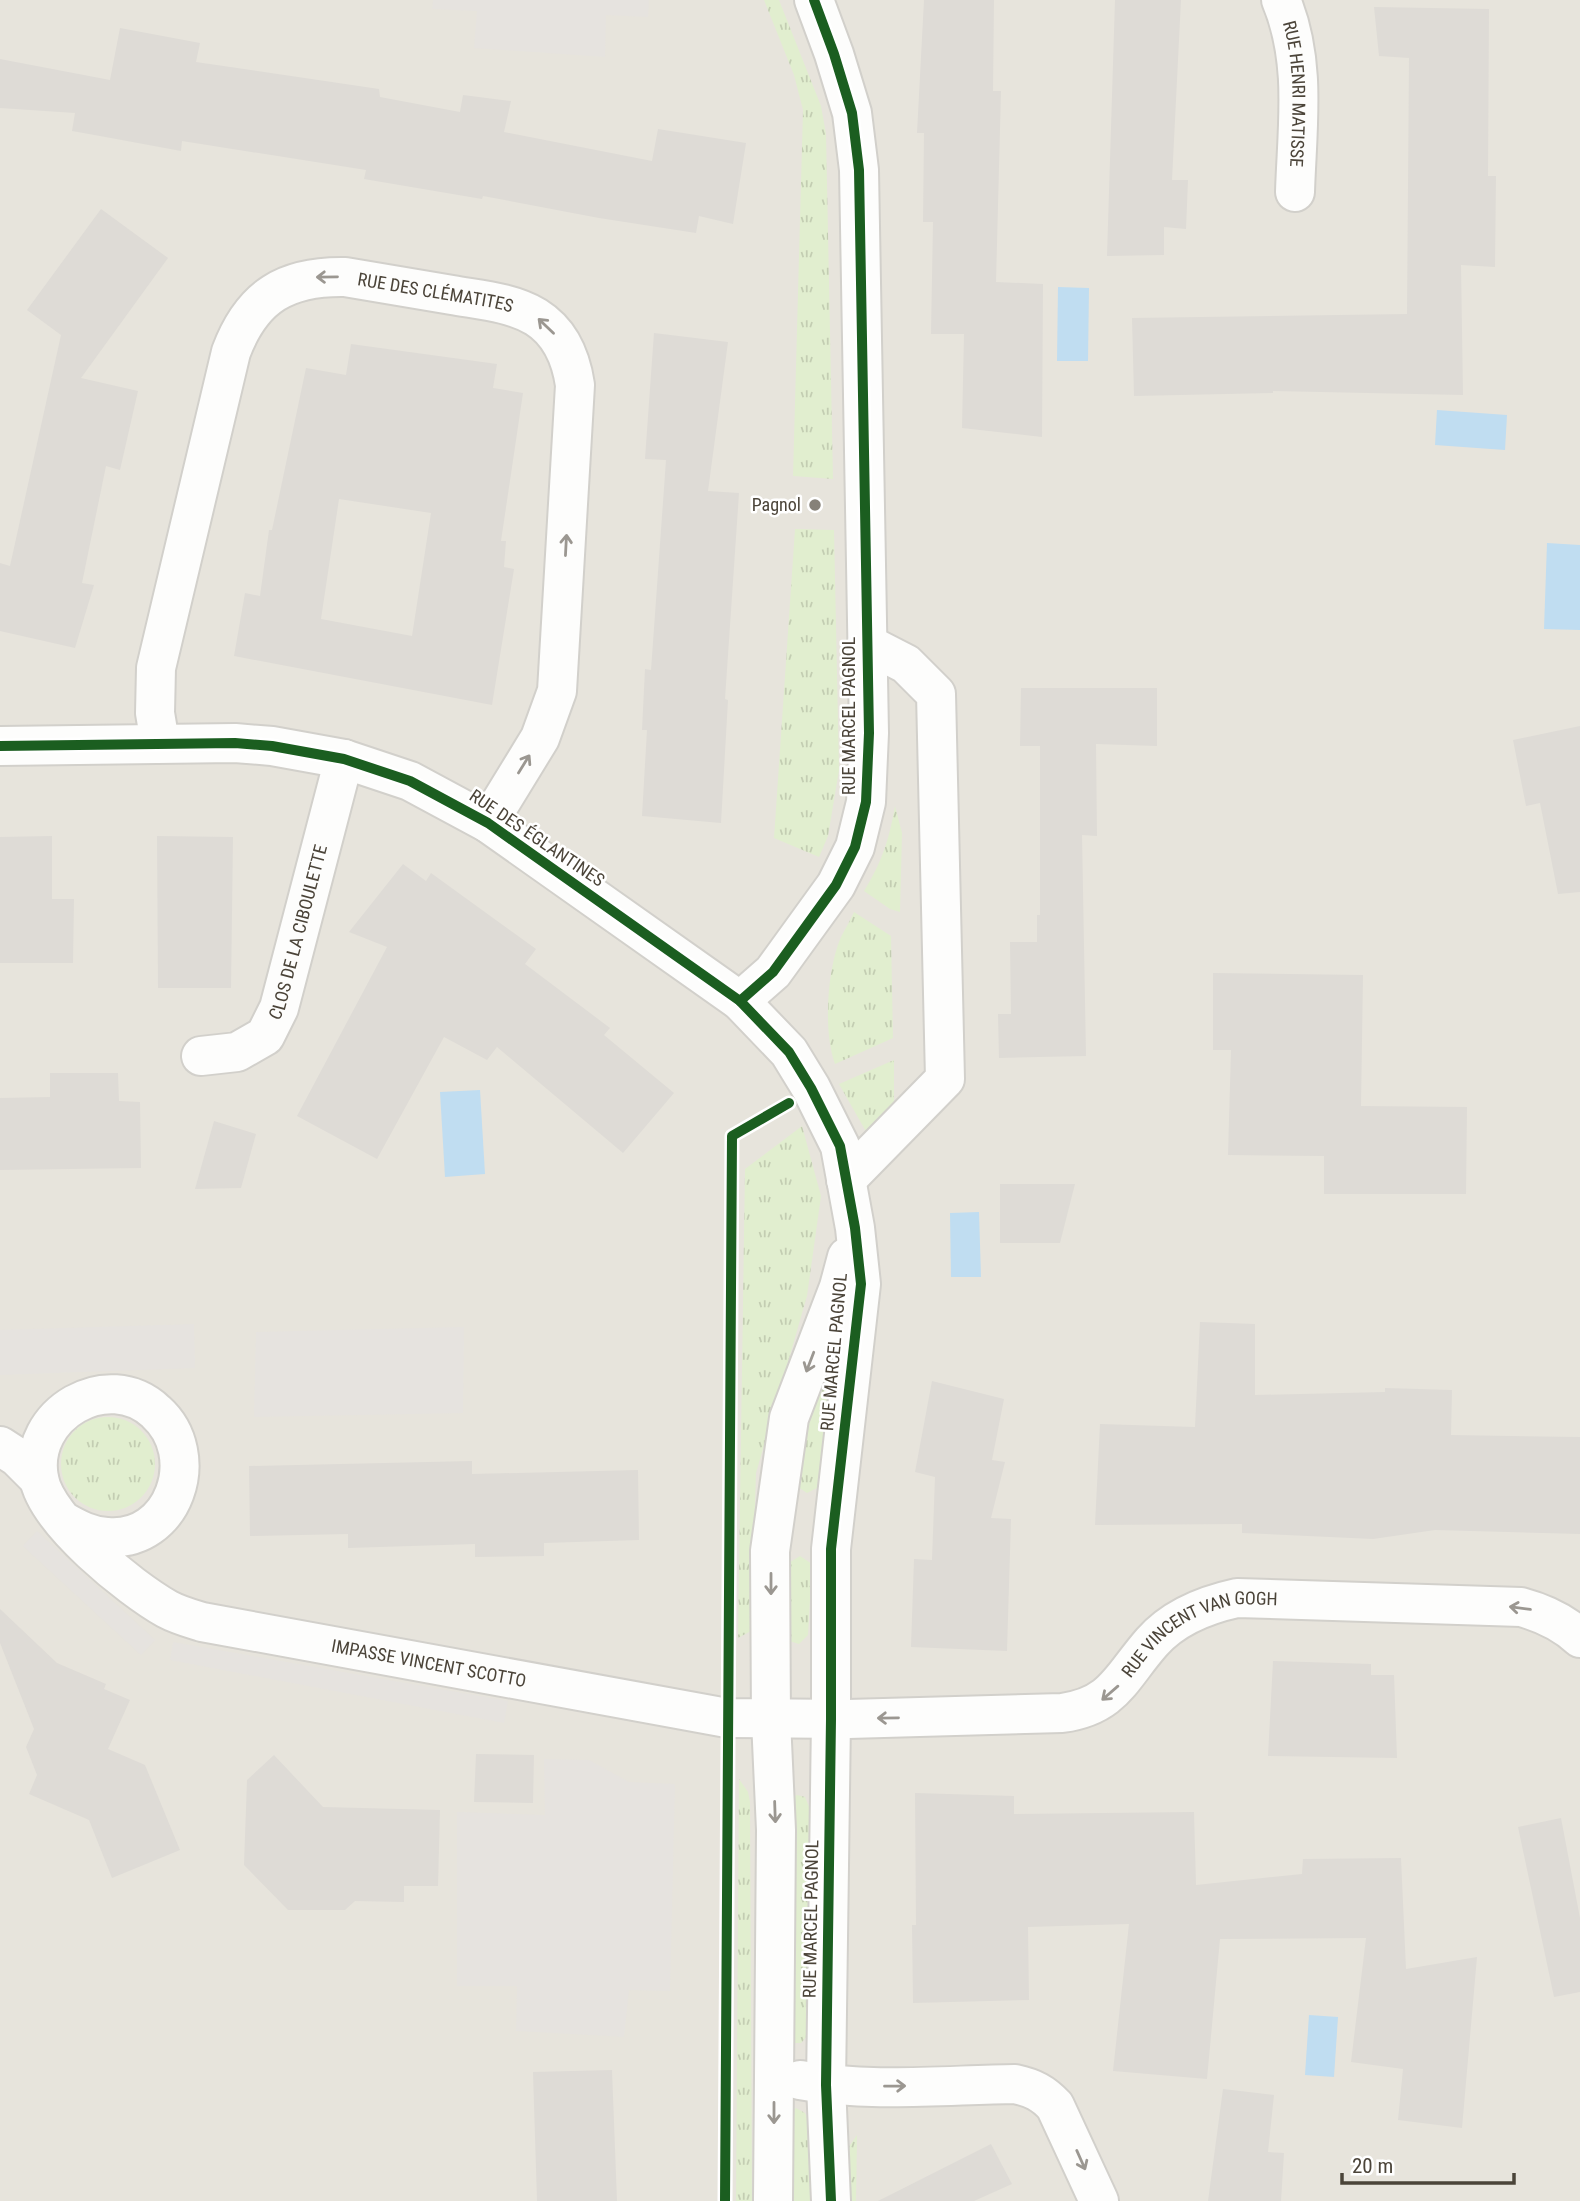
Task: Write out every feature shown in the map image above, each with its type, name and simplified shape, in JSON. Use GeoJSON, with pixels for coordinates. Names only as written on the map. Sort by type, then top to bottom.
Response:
{"type":"FeatureCollection","features":[{"type":"Feature","properties":{"kind":"street","name":"RUE MARCEL PAGNOL"},"geometry":{"type":"LineString","coordinates":[[814,0],[852,113],[859,170],[869,733],[866,802],[855,846],[836,885],[773,972],[740,1001],[789,1052],[811,1088],[840,1146],[855,1228],[861,1284],[831,1549],[826,2085],[831,2201]]}},
{"type":"Feature","properties":{"kind":"street","name":"RUE HENRI MATISSE"},"geometry":{"type":"LineString","coordinates":[[1281,0],[1291,24],[1299,72],[1295,192]]}},
{"type":"Feature","properties":{"kind":"street","name":"RUE DES CLÉMATITES"},"geometry":{"type":"LineString","coordinates":[[160,743],[155,713],[156,668],[231,352],[246,319],[273,292],[310,278],[326,277],[345,277],[503,303],[538,318],[554,333],[565,348],[575,385],[557,691],[540,738],[488,822]]}},
{"type":"Feature","properties":{"kind":"street"},"geometry":{"type":"LineString","coordinates":[[846,1180],[945,1079],[936,694],[906,664],[867,644]]}},
{"type":"Feature","properties":{"kind":"street","name":"RUE DES ÉGLANTINES"},"geometry":{"type":"LineString","coordinates":[[0,746],[160,743],[260,745],[344,759],[410,781],[488,822],[740,1001]]}},
{"type":"Feature","properties":{"kind":"street","name":"CLOS DE LA CIBOULETTE"},"geometry":{"type":"LineString","coordinates":[[201,1056],[237,1052],[265,1036],[279,1008],[344,759]]}},
{"type":"Feature","properties":{"kind":"street"},"geometry":{"type":"LineString","coordinates":[[773,2201],[776,1830],[771,1720],[771,1551],[789,1418],[839,1287],[855,1228]]}},
{"type":"Feature","properties":{"kind":"street"},"geometry":{"type":"LineString","coordinates":[[38,1479],[38,1453],[46,1430],[63,1411],[85,1398],[109,1395],[134,1398],[156,1411],[172,1431],[180,1454],[180,1479],[172,1502],[155,1521],[134,1534],[109,1538],[85,1533],[63,1521]]}},
{"type":"Feature","properties":{"kind":"street","name":"IMPASSE VINCENT SCOTTO"},"geometry":{"type":"LineString","coordinates":[[0,1447],[17,1457],[38,1479],[47,1502],[70,1531],[154,1601],[181,1616],[727,1718],[831,1719]]}},
{"type":"Feature","properties":{"kind":"street","name":"RUE VINCENT VAN GOGH"},"geometry":{"type":"LineString","coordinates":[[831,1719],[1062,1713],[1082,1710],[1114,1691],[1152,1641],[1168,1628],[1202,1607],[1237,1598],[1521,1607],[1540,1612],[1580,1638]]}},
{"type":"Feature","properties":{"kind":"street"},"geometry":{"type":"LineString","coordinates":[[774,2075],[826,2085],[1015,2084],[1032,2088],[1044,2094],[1055,2106],[1099,2201]]}},
{"type":"Feature","properties":{"kind":"shaded area"},"geometry":{"type":"Polygon","coordinates":[[[0,0],[1580,0],[1580,2201],[0,2201],[0,0]]]}},
{"type":"Feature","properties":{"kind":"shaded area"},"geometry":{"type":"Polygon","coordinates":[[[433,0],[649,0],[648,17],[606,15],[605,57],[474,48],[477,11],[432,9],[433,0]]]}},
{"type":"Feature","properties":{"kind":"shaded area"},"geometry":{"type":"Polygon","coordinates":[[[194,1324],[195,1368],[0,1375],[0,1330],[194,1324]]]}},
{"type":"Feature","properties":{"kind":"shaded area"},"geometry":{"type":"Polygon","coordinates":[[[464,1327],[463,1413],[254,1417],[256,1332],[464,1327]]]}},
{"type":"Feature","properties":{"kind":"shaded area"},"geometry":{"type":"Polygon","coordinates":[[[37,1531],[155,1640],[141,1655],[23,1546],[37,1531]]]}},
{"type":"Feature","properties":{"kind":"shaded area"},"geometry":{"type":"Polygon","coordinates":[[[173,1642],[508,1701],[504,1723],[170,1660],[173,1642]]]}},
{"type":"Feature","properties":{"kind":"shaded area"},"geometry":{"type":"Polygon","coordinates":[[[544,1759],[589,1760],[629,1782],[675,1784],[670,1991],[629,1990],[624,2037],[516,2031],[517,1986],[457,1986],[457,1812],[545,1815],[544,1759]]]}},
{"type":"Feature","properties":{"kind":"green space"},"geometry":{"type":"Polygon","coordinates":[[[764,0],[779,0],[821,106],[826,134],[833,479],[793,476],[803,110],[794,75],[764,0]]]}},
{"type":"Feature","properties":{"kind":"green space"},"geometry":{"type":"Polygon","coordinates":[[[795,529],[834,530],[839,770],[828,836],[819,857],[774,838],[795,529]]]}},
{"type":"Feature","properties":{"kind":"green space"},"geometry":{"type":"Polygon","coordinates":[[[895,806],[902,833],[900,912],[890,909],[864,891],[884,850],[895,806]]]}},
{"type":"Feature","properties":{"kind":"green space"},"geometry":{"type":"Polygon","coordinates":[[[854,912],[891,936],[893,1038],[835,1064],[828,1018],[832,966],[841,937],[854,912]]]}},
{"type":"Feature","properties":{"kind":"green space"},"geometry":{"type":"Polygon","coordinates":[[[894,1060],[894,1107],[868,1135],[839,1084],[894,1060]]]}},
{"type":"Feature","properties":{"kind":"green space"},"geometry":{"type":"Polygon","coordinates":[[[802,1126],[821,1196],[807,1296],[756,1473],[751,1631],[738,1638],[745,1169],[802,1126]]]}},
{"type":"Feature","properties":{"kind":"green space"},"geometry":{"type":"Polygon","coordinates":[[[834,1350],[842,1356],[825,1484],[807,1493],[792,1483],[803,1423],[834,1350]]]}},
{"type":"Feature","properties":{"kind":"green space"},"geometry":{"type":"Polygon","coordinates":[[[108,1417],[126,1421],[141,1431],[151,1446],[155,1464],[151,1482],[141,1497],[126,1507],[108,1511],[90,1507],[75,1497],[65,1482],[61,1464],[65,1446],[75,1431],[90,1421],[108,1417]]]}},
{"type":"Feature","properties":{"kind":"green space"},"geometry":{"type":"Polygon","coordinates":[[[800,1556],[812,1564],[808,1635],[799,1644],[786,1640],[787,1564],[800,1556]]]}},
{"type":"Feature","properties":{"kind":"green space"},"geometry":{"type":"Polygon","coordinates":[[[739,1779],[748,1792],[750,1802],[752,2201],[736,2201],[739,1779]]]}},
{"type":"Feature","properties":{"kind":"green space"},"geometry":{"type":"Polygon","coordinates":[[[797,1795],[805,1797],[810,1809],[809,2034],[801,2043],[793,2043],[789,1799],[797,1795]]]}},
{"type":"Feature","properties":{"kind":"green space"},"geometry":{"type":"Polygon","coordinates":[[[796,2108],[805,2113],[809,2122],[811,2201],[786,2201],[791,2111],[796,2108]]]}},
{"type":"Feature","properties":{"kind":"green space"},"geometry":{"type":"Polygon","coordinates":[[[857,2135],[856,2201],[845,2201],[846,2151],[857,2135]]]}},
{"type":"Feature","properties":{"kind":"water"},"geometry":{"type":"Polygon","coordinates":[[[1058,287],[1089,288],[1088,361],[1057,361],[1058,287]]]}},
{"type":"Feature","properties":{"kind":"water"},"geometry":{"type":"Polygon","coordinates":[[[1437,410],[1507,415],[1505,450],[1435,445],[1437,410]]]}},
{"type":"Feature","properties":{"kind":"water"},"geometry":{"type":"Polygon","coordinates":[[[1547,543],[1580,545],[1580,630],[1544,629],[1547,543]]]}},
{"type":"Feature","properties":{"kind":"water"},"geometry":{"type":"Polygon","coordinates":[[[480,1090],[485,1174],[445,1177],[440,1092],[480,1090]]]}},
{"type":"Feature","properties":{"kind":"water"},"geometry":{"type":"Polygon","coordinates":[[[979,1212],[981,1277],[951,1277],[950,1213],[979,1212]]]}},
{"type":"Feature","properties":{"kind":"water"},"geometry":{"type":"Polygon","coordinates":[[[1309,2015],[1338,2017],[1334,2077],[1305,2075],[1309,2015]]]}},
{"type":"Feature","properties":{"kind":"building"},"geometry":{"type":"Polygon","coordinates":[[[924,0],[994,0],[993,91],[1001,91],[996,282],[1043,284],[1042,437],[962,428],[964,334],[931,334],[933,222],[923,222],[924,133],[917,133],[924,0]]]}},
{"type":"Feature","properties":{"kind":"building"},"geometry":{"type":"Polygon","coordinates":[[[1115,0],[1181,0],[1172,180],[1188,180],[1186,229],[1164,227],[1164,255],[1107,256],[1115,0]]]}},
{"type":"Feature","properties":{"kind":"building"},"geometry":{"type":"Polygon","coordinates":[[[1374,7],[1489,9],[1488,176],[1496,176],[1495,267],[1461,265],[1463,395],[1273,391],[1134,396],[1132,318],[1407,314],[1409,58],[1379,56],[1374,7]]]}},
{"type":"Feature","properties":{"kind":"building"},"geometry":{"type":"Polygon","coordinates":[[[120,28],[200,43],[196,62],[379,89],[380,97],[460,112],[463,95],[511,101],[504,132],[652,161],[658,129],[746,143],[733,224],[699,216],[696,233],[599,218],[483,196],[482,199],[364,179],[366,170],[182,141],[181,151],[72,131],[75,113],[0,108],[0,59],[110,80],[120,28]]]}},
{"type":"Feature","properties":{"kind":"building"},"geometry":{"type":"Polygon","coordinates":[[[101,209],[168,258],[81,378],[138,391],[120,470],[106,466],[82,583],[94,585],[75,648],[0,631],[0,563],[10,566],[61,335],[27,310],[101,209]]]}},
{"type":"Feature","properties":{"kind":"building"},"geometry":{"type":"Polygon","coordinates":[[[654,333],[728,342],[708,491],[739,493],[725,699],[728,700],[721,823],[642,816],[647,730],[642,730],[645,669],[651,670],[666,460],[645,459],[654,333]]]}},
{"type":"Feature","properties":{"kind":"building"},"geometry":{"type":"Polygon","coordinates":[[[351,344],[497,364],[493,388],[523,393],[501,541],[506,541],[504,567],[514,569],[492,705],[234,656],[245,593],[260,596],[269,530],[272,530],[306,368],[346,375],[351,344]],[[339,499],[321,619],[412,636],[431,513],[339,499]]]}},
{"type":"Feature","properties":{"kind":"building"},"geometry":{"type":"Polygon","coordinates":[[[1021,688],[1157,688],[1157,746],[1096,744],[1097,836],[1082,835],[1086,1056],[999,1058],[998,1014],[1011,1014],[1010,942],[1037,942],[1037,915],[1040,915],[1040,746],[1020,746],[1021,688]]]}},
{"type":"Feature","properties":{"kind":"building"},"geometry":{"type":"Polygon","coordinates":[[[1580,726],[1580,892],[1558,894],[1540,803],[1526,806],[1513,740],[1580,726]]]}},
{"type":"Feature","properties":{"kind":"building"},"geometry":{"type":"Polygon","coordinates":[[[52,836],[52,899],[74,899],[73,963],[0,963],[0,837],[52,836]]]}},
{"type":"Feature","properties":{"kind":"building"},"geometry":{"type":"Polygon","coordinates":[[[157,836],[233,837],[231,988],[158,988],[157,836]]]}},
{"type":"Feature","properties":{"kind":"building"},"geometry":{"type":"Polygon","coordinates":[[[403,864],[426,881],[431,873],[536,949],[525,964],[610,1028],[604,1035],[674,1093],[623,1153],[497,1047],[487,1060],[444,1037],[377,1159],[297,1116],[387,947],[349,932],[403,864]]]}},
{"type":"Feature","properties":{"kind":"building"},"geometry":{"type":"Polygon","coordinates":[[[1213,973],[1363,975],[1361,1106],[1467,1107],[1466,1194],[1324,1194],[1324,1156],[1228,1155],[1231,1050],[1213,1050],[1213,973]]]}},
{"type":"Feature","properties":{"kind":"building"},"geometry":{"type":"Polygon","coordinates":[[[50,1073],[118,1073],[119,1101],[140,1102],[141,1168],[0,1170],[0,1098],[50,1097],[50,1073]]]}},
{"type":"Feature","properties":{"kind":"building"},"geometry":{"type":"Polygon","coordinates":[[[214,1121],[256,1134],[241,1188],[195,1189],[214,1121]]]}},
{"type":"Feature","properties":{"kind":"building"},"geometry":{"type":"Polygon","coordinates":[[[1000,1184],[1075,1184],[1060,1243],[1000,1243],[1000,1184]]]}},
{"type":"Feature","properties":{"kind":"building"},"geometry":{"type":"Polygon","coordinates":[[[1200,1322],[1255,1324],[1255,1395],[1385,1392],[1385,1388],[1452,1390],[1451,1435],[1580,1437],[1580,1534],[1435,1530],[1373,1539],[1242,1533],[1242,1524],[1095,1525],[1100,1424],[1195,1427],[1200,1322]]]}},
{"type":"Feature","properties":{"kind":"building"},"geometry":{"type":"Polygon","coordinates":[[[932,1381],[1004,1399],[992,1460],[1005,1462],[991,1518],[1011,1519],[1007,1651],[911,1647],[914,1559],[932,1560],[935,1477],[915,1472],[932,1381]]]}},
{"type":"Feature","properties":{"kind":"building"},"geometry":{"type":"Polygon","coordinates":[[[472,1461],[472,1474],[638,1470],[639,1540],[544,1543],[544,1556],[475,1557],[475,1544],[348,1548],[348,1534],[250,1536],[249,1466],[472,1461]]]}},
{"type":"Feature","properties":{"kind":"building"},"geometry":{"type":"Polygon","coordinates":[[[0,1609],[57,1663],[106,1684],[104,1689],[130,1700],[108,1749],[145,1765],[180,1850],[112,1878],[89,1820],[29,1794],[37,1775],[26,1747],[34,1729],[0,1643],[0,1609]]]}},
{"type":"Feature","properties":{"kind":"building"},"geometry":{"type":"Polygon","coordinates":[[[1273,1661],[1371,1664],[1371,1675],[1394,1675],[1397,1758],[1268,1756],[1273,1661]]]}},
{"type":"Feature","properties":{"kind":"building"},"geometry":{"type":"Polygon","coordinates":[[[476,1754],[534,1755],[533,1803],[474,1802],[476,1754]]]}},
{"type":"Feature","properties":{"kind":"building"},"geometry":{"type":"Polygon","coordinates":[[[274,1755],[323,1807],[440,1810],[438,1886],[404,1886],[404,1902],[355,1901],[345,1910],[288,1910],[244,1865],[247,1780],[274,1755]]]}},
{"type":"Feature","properties":{"kind":"building"},"geometry":{"type":"Polygon","coordinates":[[[915,1793],[1014,1796],[1014,1814],[1194,1812],[1196,1885],[1302,1874],[1303,1859],[1401,1858],[1406,1969],[1477,1957],[1462,2128],[1398,2120],[1403,2069],[1351,2062],[1366,1938],[1220,1939],[1207,2079],[1113,2071],[1129,1924],[1028,1927],[1029,2000],[913,2003],[912,1925],[916,1925],[915,1793]]]}},
{"type":"Feature","properties":{"kind":"building"},"geometry":{"type":"Polygon","coordinates":[[[1561,1818],[1580,1918],[1580,1992],[1554,1997],[1518,1827],[1561,1818]]]}},
{"type":"Feature","properties":{"kind":"building"},"geometry":{"type":"Polygon","coordinates":[[[612,2070],[617,2201],[537,2201],[533,2072],[612,2070]]]}},
{"type":"Feature","properties":{"kind":"building"},"geometry":{"type":"Polygon","coordinates":[[[1223,2089],[1274,2095],[1268,2152],[1284,2153],[1281,2201],[1208,2201],[1223,2089]]]}},
{"type":"Feature","properties":{"kind":"building"},"geometry":{"type":"Polygon","coordinates":[[[991,2144],[1012,2184],[974,2201],[878,2201],[991,2144]]]}},
{"type":"Feature","properties":{"kind":"cycle path"},"geometry":{"type":"LineString","coordinates":[[740,1001],[773,972],[836,885],[855,847],[866,802],[869,733],[859,170],[852,113],[814,0]]}},
{"type":"Feature","properties":{"kind":"cycle path"},"geometry":{"type":"LineString","coordinates":[[0,746],[235,743],[272,746],[344,759],[410,781],[488,823],[740,1001],[789,1052],[811,1088],[840,1146],[855,1228],[861,1284],[831,1549],[826,2085],[831,2201]]}},
{"type":"Feature","properties":{"kind":"cycle path"},"geometry":{"type":"LineString","coordinates":[[725,2201],[732,1136],[789,1103]]}},
{"type":"Feature","properties":{"kind":"place","name":"Pagnol"},"geometry":{"type":"Point","coordinates":[815,505]}}]}
